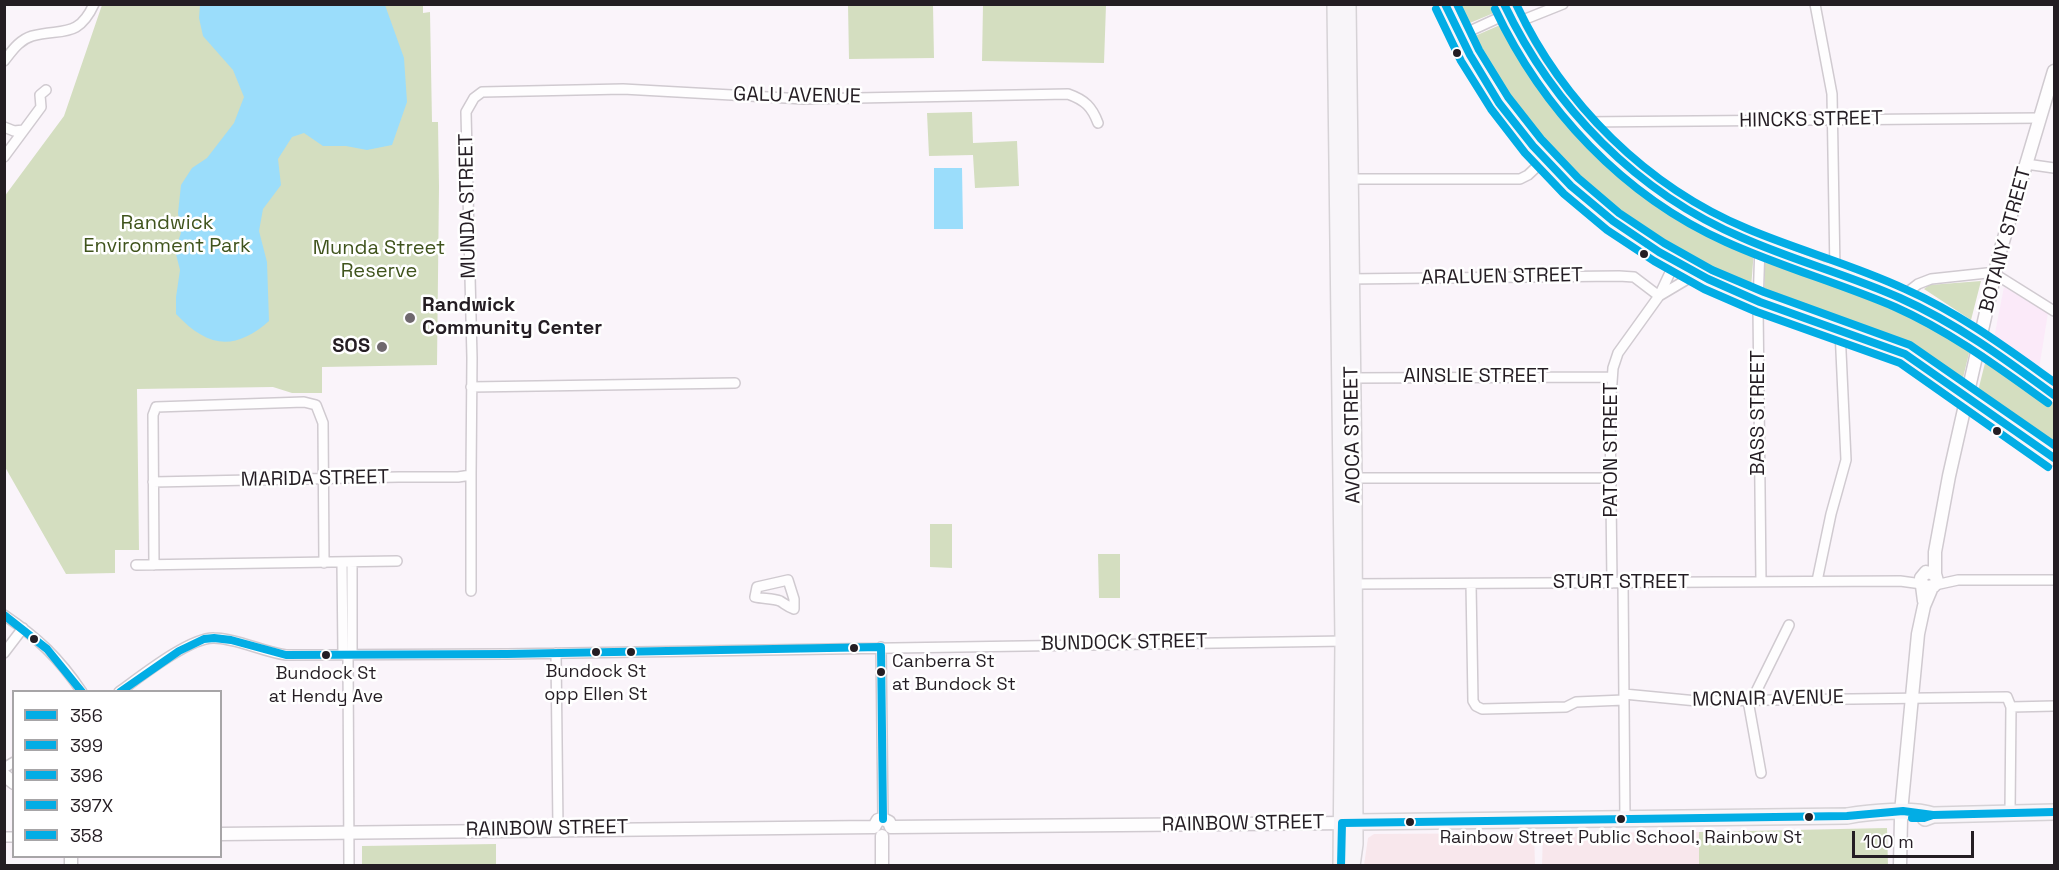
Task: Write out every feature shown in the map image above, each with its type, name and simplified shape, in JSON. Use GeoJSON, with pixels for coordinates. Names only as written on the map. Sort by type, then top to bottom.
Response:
{"type":"FeatureCollection","features":[{"type":"Feature","properties":{"kind":"main road","name":"AVOCA STREET"},"geometry":{"type":"LineString","coordinates":[[1335,4],[1344,179]]}},
{"type":"Feature","properties":{"kind":"main road","name":"AVOCA STREET"},"geometry":{"type":"LineString","coordinates":[[1348,4],[1344,179],[1349,640],[1348,823],[1352,866]]}},
{"type":"Feature","properties":{"kind":"main road"},"geometry":{"type":"LineString","coordinates":[[1445,4],[1459,36],[1507,115],[1544,160],[1606,217],[1696,274],[1758,301],[1904,353],[2055,458]]}},
{"type":"Feature","properties":{"kind":"main road"},"geometry":{"type":"LineString","coordinates":[[1508,14],[1541,70],[1582,122],[1619,160],[1666,196],[1717,226],[1821,269],[1835,272],[1900,298],[1946,321],[1980,341],[2055,394]]}},
{"type":"Feature","properties":{"kind":"main road","name":"RAINBOW STREET"},"geometry":{"type":"LineString","coordinates":[[1348,823],[1847,816],[1863,813],[1924,818],[1933,814],[2055,812]]}},
{"type":"Feature","properties":{"kind":"main road","name":"AVOCA STREET"},"geometry":{"type":"LineString","coordinates":[[1341,866],[1348,823]]}},
{"type":"Feature","properties":{"kind":"street"},"geometry":{"type":"LineString","coordinates":[[4,61],[13,49],[26,39],[75,28],[83,23],[94,4]]}},
{"type":"Feature","properties":{"kind":"street"},"geometry":{"type":"LineString","coordinates":[[1459,36],[1508,14],[1563,4]]}},
{"type":"Feature","properties":{"kind":"street"},"geometry":{"type":"LineString","coordinates":[[1815,4],[1832,94],[1835,272]]}},
{"type":"Feature","properties":{"kind":"street","name":"BOTANY STREET"},"geometry":{"type":"LineString","coordinates":[[1900,866],[1901,815],[1918,634],[1949,476],[2002,240],[2055,71]]}},
{"type":"Feature","properties":{"kind":"street","name":"GALU AVENUE"},"geometry":{"type":"LineString","coordinates":[[482,92],[623,89],[804,99],[1068,94],[1083,100],[1098,123]]}},
{"type":"Feature","properties":{"kind":"street"},"geometry":{"type":"LineString","coordinates":[[4,157],[41,107],[40,92]]}},
{"type":"Feature","properties":{"kind":"street","name":"MUNDA STREET"},"geometry":{"type":"LineString","coordinates":[[471,591],[471,387],[466,112],[474,98],[482,92]]}},
{"type":"Feature","properties":{"kind":"street","name":"HINCKS STREET"},"geometry":{"type":"LineString","coordinates":[[1582,122],[2040,118]]}},
{"type":"Feature","properties":{"kind":"street"},"geometry":{"type":"LineString","coordinates":[[4,127],[14,131],[24,130]]}},
{"type":"Feature","properties":{"kind":"street"},"geometry":{"type":"LineString","coordinates":[[1344,179],[1520,179],[1528,175],[1544,160]]}},
{"type":"Feature","properties":{"kind":"street"},"geometry":{"type":"LineString","coordinates":[[2026,164],[2055,168]]}},
{"type":"Feature","properties":{"kind":"street","name":"BASS STREET"},"geometry":{"type":"LineString","coordinates":[[1760,244],[1758,301],[1761,582]]}},
{"type":"Feature","properties":{"kind":"street","name":"PATON STREET"},"geometry":{"type":"LineString","coordinates":[[1612,584],[1611,377],[1618,353],[1659,296],[1675,262]]}},
{"type":"Feature","properties":{"kind":"street","name":"PATON STREET"},"geometry":{"type":"LineString","coordinates":[[1659,296],[1696,274]]}},
{"type":"Feature","properties":{"kind":"street"},"geometry":{"type":"LineString","coordinates":[[1900,298],[1918,284],[1931,279],[1995,274],[2055,311]]}},
{"type":"Feature","properties":{"kind":"street","name":"ARALUEN STREET"},"geometry":{"type":"LineString","coordinates":[[1345,279],[1619,276],[1634,277],[1659,296]]}},
{"type":"Feature","properties":{"kind":"street"},"geometry":{"type":"LineString","coordinates":[[1817,581],[1831,514],[1846,460],[1840,330]]}},
{"type":"Feature","properties":{"kind":"street","name":"AINSLIE STREET"},"geometry":{"type":"LineString","coordinates":[[1346,378],[1611,377]]}},
{"type":"Feature","properties":{"kind":"street"},"geometry":{"type":"LineString","coordinates":[[471,387],[735,383]]}},
{"type":"Feature","properties":{"kind":"street"},"geometry":{"type":"LineString","coordinates":[[154,565],[153,415],[156,407],[304,402],[316,405],[323,423],[324,563]]}},
{"type":"Feature","properties":{"kind":"street","name":"MARIDA STREET"},"geometry":{"type":"LineString","coordinates":[[153,482],[458,477],[471,473]]}},
{"type":"Feature","properties":{"kind":"street"},"geometry":{"type":"LineString","coordinates":[[1347,478],[1611,478]]}},
{"type":"Feature","properties":{"kind":"street"},"geometry":{"type":"LineString","coordinates":[[136,565],[397,561]]}},
{"type":"Feature","properties":{"kind":"street"},"geometry":{"type":"LineString","coordinates":[[347,562],[349,866]]}},
{"type":"Feature","properties":{"kind":"street"},"geometry":{"type":"LineString","coordinates":[[788,580],[794,598],[794,609],[779,601],[755,597],[757,587],[788,580]]}},
{"type":"Feature","properties":{"kind":"street","name":"STURT STREET"},"geometry":{"type":"LineString","coordinates":[[1348,584],[2055,580]]}},
{"type":"Feature","properties":{"kind":"street"},"geometry":{"type":"LineString","coordinates":[[1623,583],[1625,819]]}},
{"type":"Feature","properties":{"kind":"street","name":"MCNAIR AVENUE"},"geometry":{"type":"LineString","coordinates":[[1471,584],[1473,701],[1482,709],[1566,707],[1576,702],[1624,697],[1697,701],[2007,697],[2011,707]]}},
{"type":"Feature","properties":{"kind":"street"},"geometry":{"type":"LineString","coordinates":[[4,615],[50,650],[81,690]]}},
{"type":"Feature","properties":{"kind":"street"},"geometry":{"type":"LineString","coordinates":[[1761,773],[1749,706],[1789,625]]}},
{"type":"Feature","properties":{"kind":"street"},"geometry":{"type":"LineString","coordinates":[[4,653],[23,628]]}},
{"type":"Feature","properties":{"kind":"street","name":"BUNDOCK STREET"},"geometry":{"type":"LineString","coordinates":[[122,690],[183,649],[207,638],[221,639],[279,654],[348,655],[1349,640]]}},
{"type":"Feature","properties":{"kind":"street"},"geometry":{"type":"LineString","coordinates":[[881,647],[882,866]]}},
{"type":"Feature","properties":{"kind":"street"},"geometry":{"type":"LineString","coordinates":[[556,653],[558,829]]}},
{"type":"Feature","properties":{"kind":"street"},"geometry":{"type":"LineString","coordinates":[[2010,812],[2011,707],[2055,706]]}},
{"type":"Feature","properties":{"kind":"street","name":"RAINBOW STREET"},"geometry":{"type":"LineString","coordinates":[[222,834],[1348,823]]}},
{"type":"Feature","properties":{"kind":"shaded area"},"geometry":{"type":"Polygon","coordinates":[[[2004,287],[2048,313],[2039,369],[1994,338],[2004,287]]]}},
{"type":"Feature","properties":{"kind":"shaded area"},"geometry":{"type":"Polygon","coordinates":[[[1699,832],[1699,865],[1542,866],[1543,833],[1699,832]]]}},
{"type":"Feature","properties":{"kind":"shaded area"},"geometry":{"type":"Polygon","coordinates":[[[1534,833],[1535,865],[1364,865],[1368,838],[1374,834],[1534,833]]]}},
{"type":"Feature","properties":{"kind":"green space","name":"Randwick Environment Park"},"geometry":{"type":"Polygon","coordinates":[[[423,4],[423,13],[430,12],[432,122],[438,122],[437,365],[322,367],[322,393],[292,393],[273,387],[137,389],[139,550],[115,550],[115,573],[66,574],[5,467],[4,197],[64,116],[102,5],[423,4]]]}},
{"type":"Feature","properties":{"kind":"green space"},"geometry":{"type":"Polygon","coordinates":[[[848,5],[933,5],[934,58],[849,59],[848,5]]]}},
{"type":"Feature","properties":{"kind":"green space"},"geometry":{"type":"Polygon","coordinates":[[[983,5],[1106,5],[1104,63],[982,61],[983,5]]]}},
{"type":"Feature","properties":{"kind":"green space"},"geometry":{"type":"Polygon","coordinates":[[[1449,5],[1499,5],[1501,10],[1465,25],[1449,5]]]}},
{"type":"Feature","properties":{"kind":"green space"},"geometry":{"type":"Polygon","coordinates":[[[1507,22],[1605,151],[1637,184],[1672,206],[1754,250],[1751,288],[1745,291],[1698,270],[1599,206],[1513,115],[1468,39],[1507,22]]]}},
{"type":"Feature","properties":{"kind":"green space"},"geometry":{"type":"Polygon","coordinates":[[[972,112],[973,143],[1017,141],[1019,186],[975,188],[973,155],[929,156],[927,113],[972,112]]]}},
{"type":"Feature","properties":{"kind":"green space"},"geometry":{"type":"Polygon","coordinates":[[[1774,255],[1897,303],[1967,340],[1971,345],[1962,382],[1958,383],[1764,299],[1765,263],[1774,255]]]}},
{"type":"Feature","properties":{"kind":"green space"},"geometry":{"type":"Polygon","coordinates":[[[1981,281],[1971,320],[1924,289],[1929,285],[1981,281]]]}},
{"type":"Feature","properties":{"kind":"green space"},"geometry":{"type":"Polygon","coordinates":[[[1987,355],[2054,404],[2054,450],[1977,395],[1987,355]]]}},
{"type":"Feature","properties":{"kind":"green space"},"geometry":{"type":"Polygon","coordinates":[[[930,524],[952,524],[952,568],[930,567],[930,524]]]}},
{"type":"Feature","properties":{"kind":"green space"},"geometry":{"type":"Polygon","coordinates":[[[1098,554],[1120,554],[1120,598],[1099,598],[1098,554]]]}},
{"type":"Feature","properties":{"kind":"green space"},"geometry":{"type":"Polygon","coordinates":[[[1887,828],[1888,865],[1699,865],[1699,832],[1887,828]]]}},
{"type":"Feature","properties":{"kind":"green space"},"geometry":{"type":"Polygon","coordinates":[[[496,844],[496,865],[362,865],[362,846],[496,844]]]}},
{"type":"Feature","properties":{"kind":"water"},"geometry":{"type":"Polygon","coordinates":[[[200,5],[385,5],[404,58],[407,102],[392,145],[367,150],[346,146],[323,146],[304,133],[292,137],[278,159],[281,185],[263,209],[259,231],[267,262],[269,321],[244,338],[221,342],[199,333],[176,314],[180,270],[175,250],[181,233],[178,213],[181,185],[192,168],[207,158],[234,123],[244,97],[233,70],[203,36],[199,18],[200,5]]]}},
{"type":"Feature","properties":{"kind":"water"},"geometry":{"type":"Polygon","coordinates":[[[934,168],[962,168],[963,229],[934,229],[934,168]]]}},
{"type":"Feature","properties":{"kind":"transit line","name":"399"},"geometry":{"type":"LineString","coordinates":[[1445,4],[1470,55],[1499,103],[1533,146],[1571,186],[1613,221],[1659,252],[1708,279],[1760,302],[1905,354],[2054,458]]}},
{"type":"Feature","properties":{"kind":"transit line","name":"397X"},"geometry":{"type":"LineString","coordinates":[[1457,4],[1479,50],[1508,97],[1541,139],[1578,178],[1619,213],[1664,243],[1712,270],[1764,292],[1910,345],[2054,445]]}},
{"type":"Feature","properties":{"kind":"transit line","name":"399"},"geometry":{"type":"LineString","coordinates":[[1504,4],[1547,78],[1573,111],[1602,143],[1668,197],[1704,219],[1743,238],[1881,290],[1921,308],[1980,342],[2054,395]]}},
{"type":"Feature","properties":{"kind":"transit line","name":"397X"},"geometry":{"type":"LineString","coordinates":[[1516,4],[1535,41],[1583,108],[1643,166],[1676,190],[1748,229],[1886,280],[1945,309],[2054,382]]}},
{"type":"Feature","properties":{"kind":"transit line","name":"396"},"geometry":{"type":"LineString","coordinates":[[1436,9],[1461,61],[1491,109],[1525,153],[1564,194],[1607,230],[1654,261],[1704,289],[1757,312],[1900,363],[2048,467]]}},
{"type":"Feature","properties":{"kind":"transit line","name":"396"},"geometry":{"type":"LineString","coordinates":[[1495,9],[1536,81],[1562,115],[1589,146],[1653,200],[1688,223],[1726,242],[1874,298],[1916,317],[1974,351],[2048,403]]}},
{"type":"Feature","properties":{"kind":"transit line","name":"356"},"geometry":{"type":"LineString","coordinates":[[4,615],[47,649],[80,690]]}},
{"type":"Feature","properties":{"kind":"transit line","name":"356"},"geometry":{"type":"LineString","coordinates":[[123,690],[179,651],[204,639],[214,638],[231,640],[286,655],[507,654],[881,647]]}},
{"type":"Feature","properties":{"kind":"transit line","name":"356"},"geometry":{"type":"LineString","coordinates":[[881,647],[883,819]]}},
{"type":"Feature","properties":{"kind":"transit line","name":"358"},"geometry":{"type":"LineString","coordinates":[[1341,866],[1342,823],[1847,816],[1903,811],[1933,815]]}},
{"type":"Feature","properties":{"kind":"transit line","name":"358"},"geometry":{"type":"LineString","coordinates":[[1912,818],[1933,815],[2054,812]]}},
{"type":"Feature","properties":{"kind":"place","name":"Randwick Community Center"},"geometry":{"type":"Point","coordinates":[410,318]}},
{"type":"Feature","properties":{"kind":"place","name":"SOS"},"geometry":{"type":"Point","coordinates":[382,347]}},
{"type":"Feature","properties":{"kind":"place","name":"Bundock St opp Ellen St"},"geometry":{"type":"Point","coordinates":[596,652]}},
{"type":"Feature","properties":{"kind":"place","name":"Bundock St at Hendy Ave"},"geometry":{"type":"Point","coordinates":[326,655]}},
{"type":"Feature","properties":{"kind":"place","name":"Canberra St at Bundock St"},"geometry":{"type":"Point","coordinates":[881,672]}},
{"type":"Feature","properties":{"kind":"place","name":"Rainbow Street Public School, Rainbow St"},"geometry":{"type":"Point","coordinates":[1621,819]}},
{"type":"Feature","properties":{"kind":"park label","name":"Munda Street Reserve"},"geometry":{"type":"Point","coordinates":[379,260]}}]}
